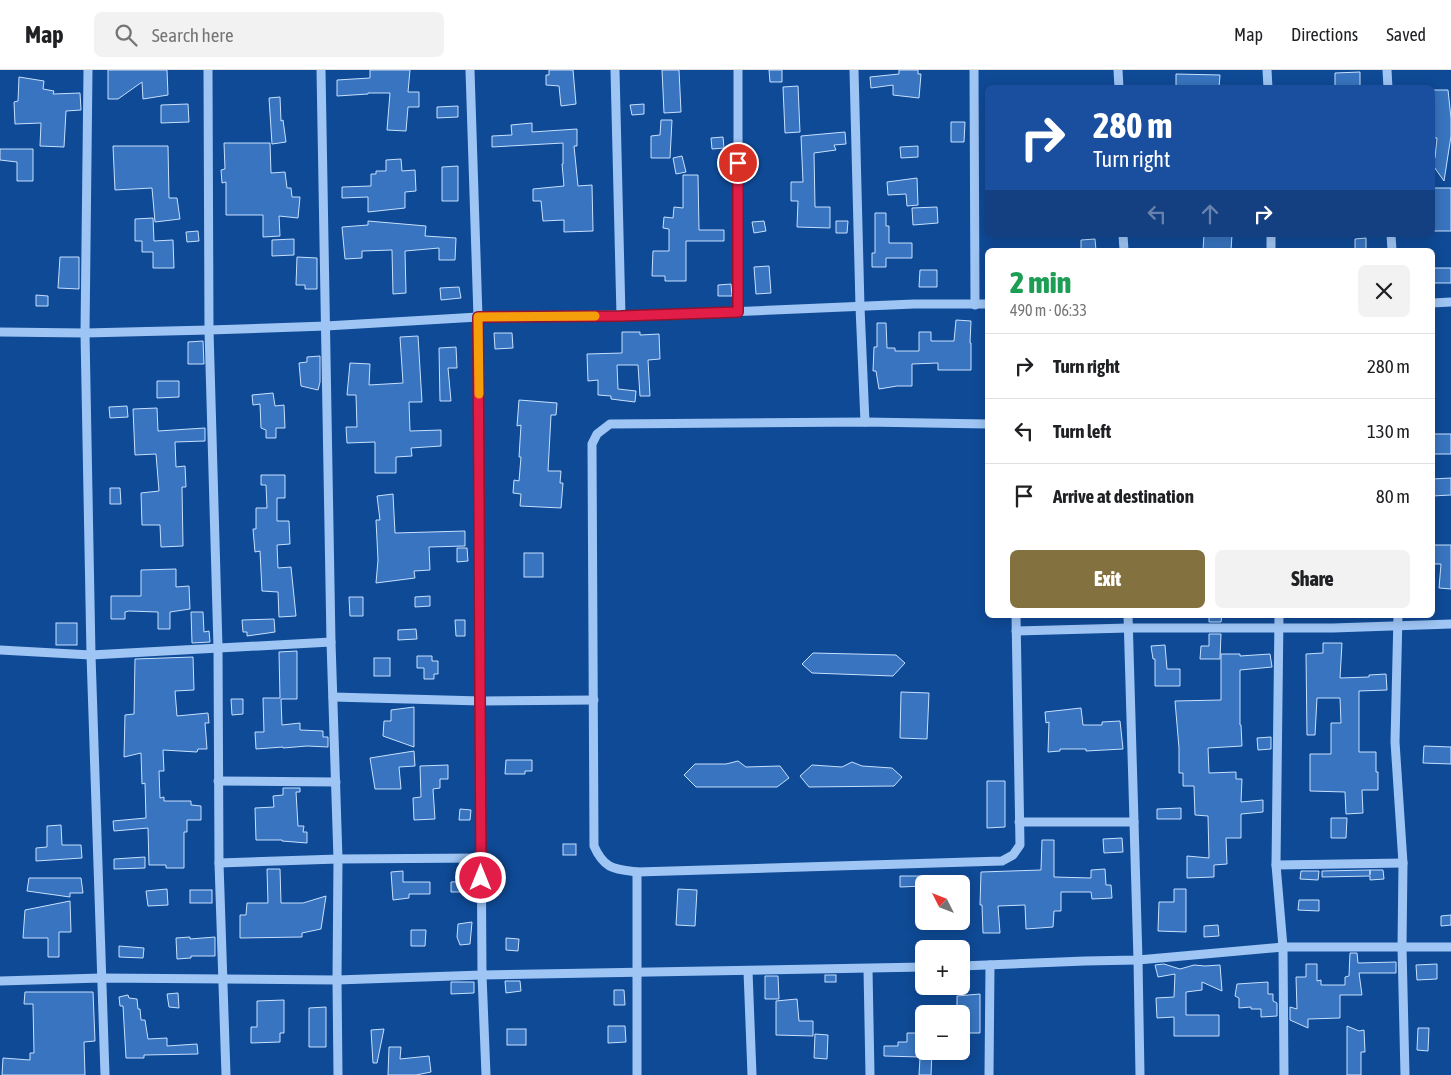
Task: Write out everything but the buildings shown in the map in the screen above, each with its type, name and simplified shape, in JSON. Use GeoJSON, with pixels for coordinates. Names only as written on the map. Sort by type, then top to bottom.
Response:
{"type":"FeatureCollection","features":[{"type":"Feature","properties":{"kind":"street"},"geometry":{"type":"LineString","coordinates":[[88,70],[85,333],[91,655],[105,1075]]}},
{"type":"Feature","properties":{"kind":"street"},"geometry":{"type":"LineString","coordinates":[[208,70],[209,330],[218,647],[219,863],[226,1075]]}},
{"type":"Feature","properties":{"kind":"street"},"geometry":{"type":"LineString","coordinates":[[321,70],[331,642],[338,860],[336,980],[338,1075]]}},
{"type":"Feature","properties":{"kind":"street"},"geometry":{"type":"LineString","coordinates":[[470,70],[478,317],[482,975],[486,1075]]}},
{"type":"Feature","properties":{"kind":"street"},"geometry":{"type":"LineString","coordinates":[[615,70],[621,316]]}},
{"type":"Feature","properties":{"kind":"street"},"geometry":{"type":"LineString","coordinates":[[738,70],[738,312]]}},
{"type":"Feature","properties":{"kind":"street"},"geometry":{"type":"LineString","coordinates":[[854,70],[865,422]]}},
{"type":"Feature","properties":{"kind":"street"},"geometry":{"type":"LineString","coordinates":[[974,70],[975,305]]}},
{"type":"Feature","properties":{"kind":"street"},"geometry":{"type":"LineString","coordinates":[[1118,70],[1119,85]]}},
{"type":"Feature","properties":{"kind":"street"},"geometry":{"type":"LineString","coordinates":[[1267,70],[1268,85]]}},
{"type":"Feature","properties":{"kind":"street"},"geometry":{"type":"LineString","coordinates":[[1387,70],[1388,85]]}},
{"type":"Feature","properties":{"kind":"street"},"geometry":{"type":"LineString","coordinates":[[1435,303],[1451,302]]}},
{"type":"Feature","properties":{"kind":"street"},"geometry":{"type":"LineString","coordinates":[[0,332],[85,333],[209,330],[326,326],[478,317],[621,316],[914,304],[985,304]]}},
{"type":"Feature","properties":{"kind":"street"},"geometry":{"type":"LineString","coordinates":[[985,424],[865,422],[610,424],[597,434],[592,444],[594,846],[600,859],[613,869],[637,872],[1002,861],[1013,855],[1020,845],[1018,822],[1016,618]]}},
{"type":"Feature","properties":{"kind":"street"},"geometry":{"type":"LineString","coordinates":[[1128,618],[1140,1075]]}},
{"type":"Feature","properties":{"kind":"street"},"geometry":{"type":"LineString","coordinates":[[1279,618],[1276,865],[1283,947],[1284,1075]]}},
{"type":"Feature","properties":{"kind":"street"},"geometry":{"type":"LineString","coordinates":[[1398,618],[1395,742],[1403,864],[1402,947],[1405,1075]]}},
{"type":"Feature","properties":{"kind":"street"},"geometry":{"type":"LineString","coordinates":[[1016,631],[1128,628],[1279,629],[1451,624]]}},
{"type":"Feature","properties":{"kind":"street"},"geometry":{"type":"LineString","coordinates":[[0,650],[91,655],[331,642]]}},
{"type":"Feature","properties":{"kind":"street"},"geometry":{"type":"LineString","coordinates":[[333,697],[481,701],[594,700]]}},
{"type":"Feature","properties":{"kind":"street"},"geometry":{"type":"LineString","coordinates":[[218,781],[336,782]]}},
{"type":"Feature","properties":{"kind":"street"},"geometry":{"type":"LineString","coordinates":[[1018,822],[1134,822]]}},
{"type":"Feature","properties":{"kind":"street"},"geometry":{"type":"LineString","coordinates":[[219,863],[481,858]]}},
{"type":"Feature","properties":{"kind":"street"},"geometry":{"type":"LineString","coordinates":[[1276,865],[1403,864]]}},
{"type":"Feature","properties":{"kind":"street"},"geometry":{"type":"LineString","coordinates":[[637,872],[637,1075]]}},
{"type":"Feature","properties":{"kind":"street"},"geometry":{"type":"LineString","coordinates":[[970,965],[1138,960],[1283,947],[1451,947]]}},
{"type":"Feature","properties":{"kind":"street"},"geometry":{"type":"LineString","coordinates":[[989,1075],[990,964]]}},
{"type":"Feature","properties":{"kind":"street"},"geometry":{"type":"LineString","coordinates":[[0,982],[101,978],[336,980],[482,975],[915,967]]}},
{"type":"Feature","properties":{"kind":"street"},"geometry":{"type":"LineString","coordinates":[[868,969],[870,1075]]}},
{"type":"Feature","properties":{"kind":"street"},"geometry":{"type":"LineString","coordinates":[[748,971],[752,1075]]}},
{"type":"Feature","properties":{"kind":"slow traffic"},"geometry":{"type":"LineString","coordinates":[[479,394],[478,317],[595,316]]}},
{"type":"Feature","properties":{"kind":"route"},"geometry":{"type":"LineString","coordinates":[[481,878],[478,317],[621,316],[738,312],[738,163]]}}]}
